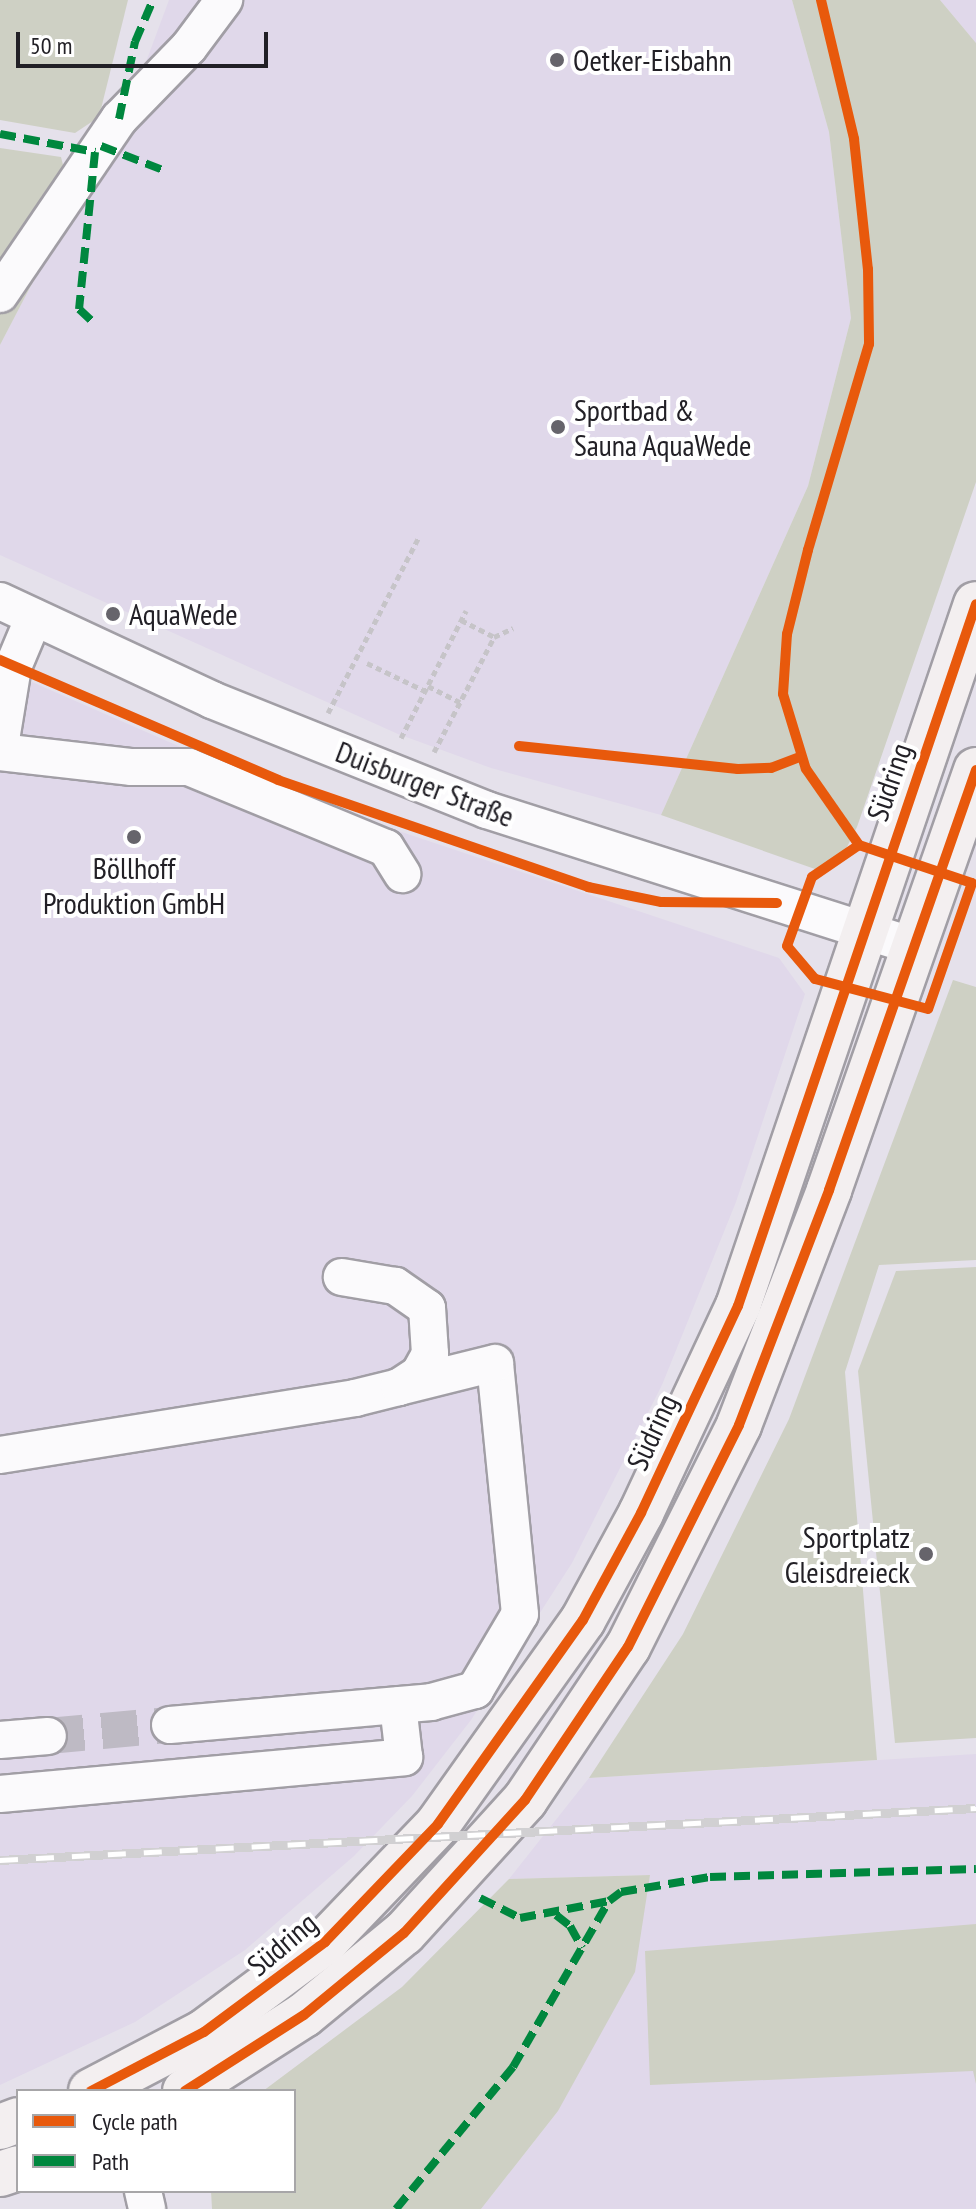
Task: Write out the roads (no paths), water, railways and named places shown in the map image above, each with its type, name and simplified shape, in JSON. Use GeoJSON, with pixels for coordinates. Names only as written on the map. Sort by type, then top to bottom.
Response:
{"type":"FeatureCollection","features":[{"type":"Feature","properties":{"kind":"main road","name":"Südring"},"geometry":{"type":"LineString","coordinates":[[97,2089],[204,2032],[260,1994],[385,1885],[485,1764],[583,1620],[641,1513],[738,1306],[976,604]]}},
{"type":"Feature","properties":{"kind":"main road"},"geometry":{"type":"LineString","coordinates":[[188,2089],[304,2015],[426,1911],[525,1800],[628,1647],[739,1425],[915,947],[976,770]]}},
{"type":"Feature","properties":{"kind":"street"},"geometry":{"type":"LineString","coordinates":[[0,294],[119,119],[189,47],[224,0]]}},
{"type":"Feature","properties":{"kind":"street","name":"Duisburger Straße"},"geometry":{"type":"LineString","coordinates":[[0,601],[384,771],[864,931]]}},
{"type":"Feature","properties":{"kind":"street"},"geometry":{"type":"LineString","coordinates":[[0,746],[13,667],[34,617]]}},
{"type":"Feature","properties":{"kind":"street"},"geometry":{"type":"LineString","coordinates":[[0,752],[132,767],[189,767],[386,848],[402,874]]}},
{"type":"Feature","properties":{"kind":"street"},"geometry":{"type":"LineString","coordinates":[[864,931],[915,947]]}},
{"type":"Feature","properties":{"kind":"street"},"geometry":{"type":"LineString","coordinates":[[342,1277],[395,1286],[427,1308],[430,1354],[419,1374],[399,1387]]}},
{"type":"Feature","properties":{"kind":"street"},"geometry":{"type":"LineString","coordinates":[[0,1455],[355,1398],[495,1363],[520,1614],[475,1690],[398,1705],[170,1725]]}},
{"type":"Feature","properties":{"kind":"street"},"geometry":{"type":"LineString","coordinates":[[0,1794],[404,1757],[398,1705]]}},
{"type":"Feature","properties":{"kind":"street"},"geometry":{"type":"LineString","coordinates":[[0,1740],[48,1736]]}},
{"type":"Feature","properties":{"kind":"tunnel"},"geometry":{"type":"LineString","coordinates":[[48,1736],[170,1725]]}},
{"type":"Feature","properties":{"kind":"railway"},"geometry":{"type":"LineString","coordinates":[[0,1860],[976,1808]]}},
{"type":"Feature","properties":{"kind":"place","name":"Oetker-Eisbahn"},"geometry":{"type":"Point","coordinates":[557,60]}},
{"type":"Feature","properties":{"kind":"place","name":"Sportbad & Sauna AquaWede"},"geometry":{"type":"Point","coordinates":[558,427]}},
{"type":"Feature","properties":{"kind":"place","name":"AquaWede"},"geometry":{"type":"Point","coordinates":[113,614]}},
{"type":"Feature","properties":{"kind":"place","name":"Böllhoff Produktion GmbH"},"geometry":{"type":"Point","coordinates":[134,837]}},
{"type":"Feature","properties":{"kind":"place","name":"Sportplatz Gleisdreieck"},"geometry":{"type":"Point","coordinates":[926,1554]}}]}
